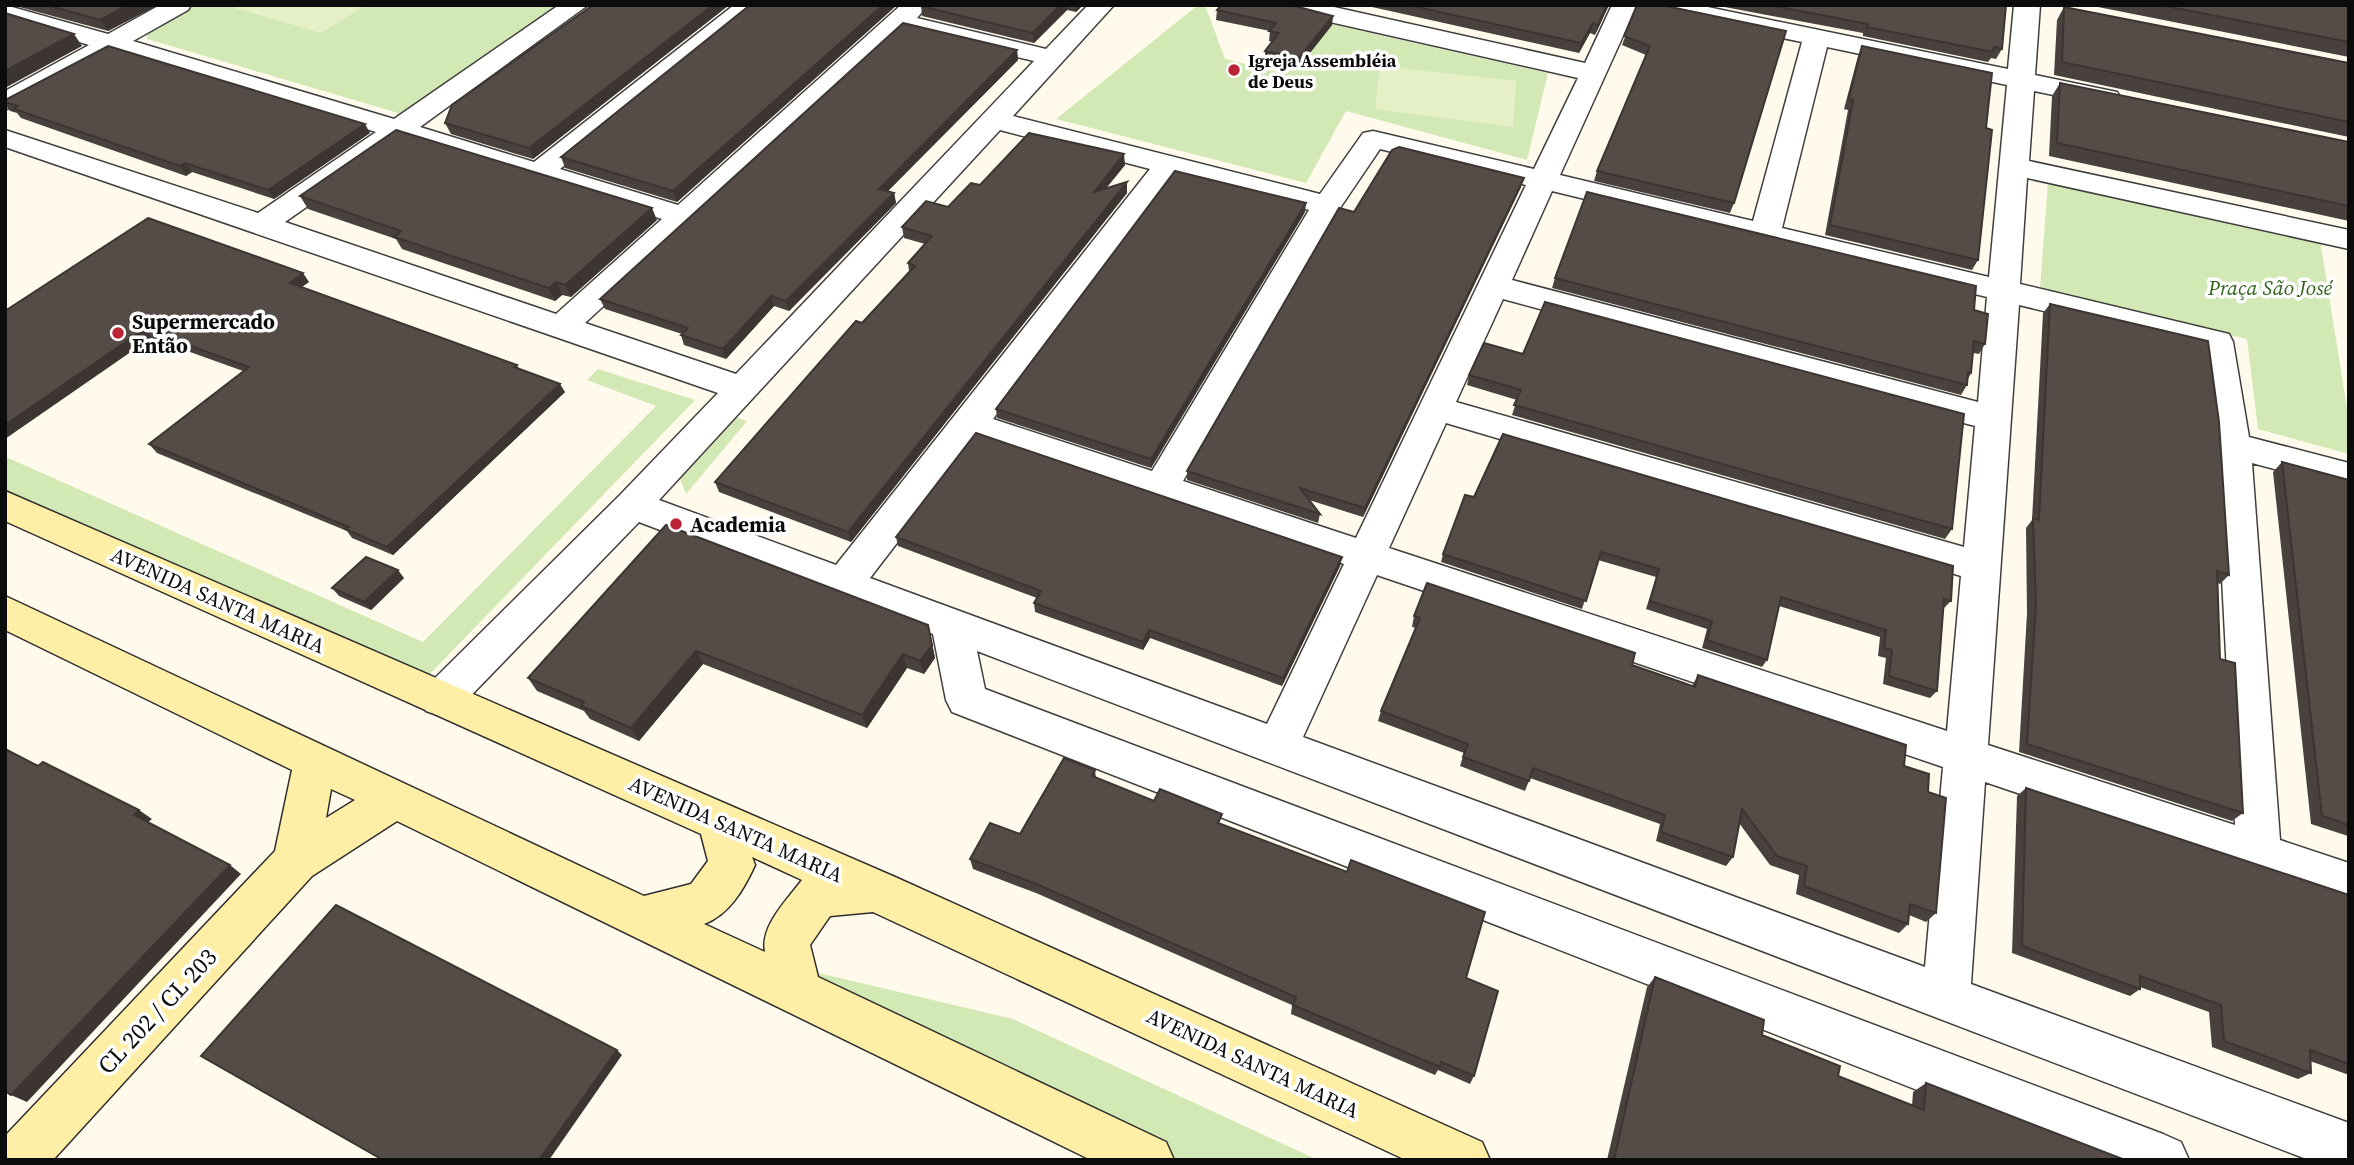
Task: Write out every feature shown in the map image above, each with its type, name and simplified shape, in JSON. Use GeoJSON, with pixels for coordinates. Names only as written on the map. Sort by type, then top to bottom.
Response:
{"type":"FeatureCollection","features":[{"type":"Feature","properties":{"kind":"main road","name":"AVENIDA SANTA MARIA"},"geometry":{"type":"LineString","coordinates":[[5,505],[879,892],[1464,1160]]}},
{"type":"Feature","properties":{"kind":"main road"},"geometry":{"type":"LineString","coordinates":[[5,612],[1148,1160]]}},
{"type":"Feature","properties":{"kind":"main road"},"geometry":{"type":"LineString","coordinates":[[296,862],[316,760]]}},
{"type":"Feature","properties":{"kind":"main road","name":"CL 202 / CL 203"},"geometry":{"type":"LineString","coordinates":[[18,1160],[296,862],[396,798]]}},
{"type":"Feature","properties":{"kind":"main road"},"geometry":{"type":"LineString","coordinates":[[642,918],[705,902],[732,864],[719,821]]}},
{"type":"Feature","properties":{"kind":"main road"},"geometry":{"type":"LineString","coordinates":[[797,993],[786,941],[818,895],[879,892]]}},
{"type":"Feature","properties":{"kind":"street"},"geometry":{"type":"LineString","coordinates":[[5,102],[179,5]]}},
{"type":"Feature","properties":{"kind":"street"},"geometry":{"type":"LineString","coordinates":[[261,225],[576,5]]}},
{"type":"Feature","properties":{"kind":"street"},"geometry":{"type":"LineString","coordinates":[[540,172],[750,5]]}},
{"type":"Feature","properties":{"kind":"street"},"geometry":{"type":"LineString","coordinates":[[442,699],[633,505],[1102,5]]}},
{"type":"Feature","properties":{"kind":"street"},"geometry":{"type":"LineString","coordinates":[[1290,5],[1593,73]]}},
{"type":"Feature","properties":{"kind":"street"},"geometry":{"type":"LineString","coordinates":[[1277,747],[1625,5]]}},
{"type":"Feature","properties":{"kind":"street"},"geometry":{"type":"LineString","coordinates":[[1660,5],[2130,102]]}},
{"type":"Feature","properties":{"kind":"street"},"geometry":{"type":"LineString","coordinates":[[1946,998],[2021,80],[2036,6]]}},
{"type":"Feature","properties":{"kind":"street"},"geometry":{"type":"LineString","coordinates":[[6,8],[111,43],[684,216]]}},
{"type":"Feature","properties":{"kind":"street"},"geometry":{"type":"LineString","coordinates":[[561,327],[908,13],[1053,58]]}},
{"type":"Feature","properties":{"kind":"street"},"geometry":{"type":"LineString","coordinates":[[1765,234],[1816,38]]}},
{"type":"Feature","properties":{"kind":"street"},"geometry":{"type":"LineString","coordinates":[[994,120],[1327,205]]}},
{"type":"Feature","properties":{"kind":"street"},"geometry":{"type":"LineString","coordinates":[[5,138],[741,388]]}},
{"type":"Feature","properties":{"kind":"street"},"geometry":{"type":"LineString","coordinates":[[1160,488],[1327,205],[1373,139],[2217,342],[2233,445],[2259,854]]}},
{"type":"Feature","properties":{"kind":"street"},"geometry":{"type":"LineString","coordinates":[[843,584],[970,424],[1168,164]]}},
{"type":"Feature","properties":{"kind":"street"},"geometry":{"type":"LineString","coordinates":[[2014,166],[2349,240]]}},
{"type":"Feature","properties":{"kind":"street"},"geometry":{"type":"LineString","coordinates":[[1494,286],[1993,418]]}},
{"type":"Feature","properties":{"kind":"street"},"geometry":{"type":"LineString","coordinates":[[1436,408],[1981,567]]}},
{"type":"Feature","properties":{"kind":"street"},"geometry":{"type":"LineString","coordinates":[[970,424],[2349,884]]}},
{"type":"Feature","properties":{"kind":"street"},"geometry":{"type":"LineString","coordinates":[[2233,445],[2349,476]]}},
{"type":"Feature","properties":{"kind":"street"},"geometry":{"type":"LineString","coordinates":[[633,505],[2349,1149]]}},
{"type":"Feature","properties":{"kind":"street"},"geometry":{"type":"LineString","coordinates":[[951,625],[967,700],[2163,1160]]}},
{"type":"Feature","properties":{"kind":"green space"},"geometry":{"type":"Polygon","coordinates":[[[191,5],[563,5],[405,115],[147,39],[148,29],[191,5]]]}},
{"type":"Feature","properties":{"kind":"green space"},"geometry":{"type":"Polygon","coordinates":[[[239,5],[366,5],[321,33],[235,8],[239,5]]]}},
{"type":"Feature","properties":{"kind":"green space"},"geometry":{"type":"Polygon","coordinates":[[[1198,5],[1205,5],[1225,59],[1287,74],[1321,22],[1548,73],[1527,160],[1346,111],[1306,183],[1056,119],[1198,5]]]}},
{"type":"Feature","properties":{"kind":"green space"},"geometry":{"type":"Polygon","coordinates":[[[1380,66],[1516,81],[1513,127],[1375,109],[1380,66]]]}},
{"type":"Feature","properties":{"kind":"green space","name":"Praça São José"},"geometry":{"type":"Polygon","coordinates":[[[2048,181],[2320,240],[2349,420],[2349,454],[2258,429],[2247,339],[2040,289],[2048,181]]]}},
{"type":"Feature","properties":{"kind":"green space"},"geometry":{"type":"Polygon","coordinates":[[[598,369],[695,400],[424,680],[5,492],[6,457],[423,642],[656,406],[587,380],[598,369]]]}},
{"type":"Feature","properties":{"kind":"green space"},"geometry":{"type":"Polygon","coordinates":[[[730,415],[747,421],[686,494],[677,470],[730,415]]]}},
{"type":"Feature","properties":{"kind":"green space"},"geometry":{"type":"Polygon","coordinates":[[[806,970],[1013,1019],[1318,1160],[1178,1160],[803,984],[806,970]]]}},
{"type":"Feature","properties":{"kind":"building"},"geometry":{"type":"Polygon","coordinates":[[[46,5],[128,5],[100,20],[46,5]]]}},
{"type":"Feature","properties":{"kind":"building"},"geometry":{"type":"Polygon","coordinates":[[[593,5],[713,5],[529,148],[445,123],[452,105],[593,5]]]}},
{"type":"Feature","properties":{"kind":"building"},"geometry":{"type":"Polygon","coordinates":[[[750,5],[883,5],[673,191],[561,157],[750,5]]]}},
{"type":"Feature","properties":{"kind":"building"},"geometry":{"type":"Polygon","coordinates":[[[921,5],[1060,5],[1033,33],[921,5]]]}},
{"type":"Feature","properties":{"kind":"building"},"geometry":{"type":"Polygon","coordinates":[[[1221,5],[1291,5],[1333,16],[1299,58],[1265,51],[1279,33],[1269,31],[1276,23],[1217,10],[1221,5]]]}},
{"type":"Feature","properties":{"kind":"building"},"geometry":{"type":"Polygon","coordinates":[[[1408,5],[1607,5],[1598,25],[1593,23],[1581,43],[1408,5]]]}},
{"type":"Feature","properties":{"kind":"building"},"geometry":{"type":"Polygon","coordinates":[[[1637,5],[1661,5],[1786,31],[1734,203],[1597,171],[1650,46],[1624,36],[1637,5]]]}},
{"type":"Feature","properties":{"kind":"building"},"geometry":{"type":"Polygon","coordinates":[[[1769,5],[2006,5],[2002,49],[1994,47],[1993,52],[1769,5]]]}},
{"type":"Feature","properties":{"kind":"building"},"geometry":{"type":"Polygon","coordinates":[[[2160,5],[2349,5],[2349,42],[2160,5]]]}},
{"type":"Feature","properties":{"kind":"building"},"geometry":{"type":"Polygon","coordinates":[[[2064,7],[2349,63],[2349,122],[2062,62],[2064,7]]]}},
{"type":"Feature","properties":{"kind":"building"},"geometry":{"type":"Polygon","coordinates":[[[5,13],[74,34],[5,71],[5,13]]]}},
{"type":"Feature","properties":{"kind":"building"},"geometry":{"type":"Polygon","coordinates":[[[903,23],[1017,50],[879,189],[894,193],[786,301],[771,296],[723,349],[681,335],[688,328],[600,299],[903,23]]]}},
{"type":"Feature","properties":{"kind":"building"},"geometry":{"type":"Polygon","coordinates":[[[108,46],[365,124],[268,190],[185,163],[180,166],[14,109],[18,106],[5,102],[108,46]]]}},
{"type":"Feature","properties":{"kind":"building"},"geometry":{"type":"Polygon","coordinates":[[[1862,46],[1992,73],[1986,128],[1992,130],[1978,260],[1830,225],[1853,100],[1849,98],[1862,46]]]}},
{"type":"Feature","properties":{"kind":"building"},"geometry":{"type":"Polygon","coordinates":[[[2060,83],[2349,142],[2349,206],[2057,143],[2060,83]]]}},
{"type":"Feature","properties":{"kind":"building"},"geometry":{"type":"Polygon","coordinates":[[[396,130],[652,208],[565,285],[556,282],[549,288],[394,237],[401,231],[300,196],[396,130]]]}},
{"type":"Feature","properties":{"kind":"building"},"geometry":{"type":"Polygon","coordinates":[[[1029,133],[1124,154],[1094,192],[1127,182],[848,532],[715,482],[856,321],[862,323],[915,266],[908,263],[932,236],[902,227],[926,201],[948,207],[971,183],[980,185],[1029,133]]]}},
{"type":"Feature","properties":{"kind":"building"},"geometry":{"type":"Polygon","coordinates":[[[1399,147],[1524,178],[1365,508],[1300,488],[1320,514],[1187,471],[1339,208],[1354,212],[1392,150],[1399,147]]]}},
{"type":"Feature","properties":{"kind":"building"},"geometry":{"type":"Polygon","coordinates":[[[1175,171],[1306,203],[1151,459],[996,409],[1175,171]]]}},
{"type":"Feature","properties":{"kind":"building"},"geometry":{"type":"Polygon","coordinates":[[[1587,192],[1976,286],[1974,310],[1988,314],[1985,344],[1974,341],[1967,385],[1555,278],[1587,192]]]}},
{"type":"Feature","properties":{"kind":"building"},"geometry":{"type":"Polygon","coordinates":[[[148,218],[303,273],[290,283],[517,365],[514,367],[560,384],[387,547],[345,529],[349,527],[149,444],[249,367],[144,329],[5,425],[5,311],[148,218]]]}},
{"type":"Feature","properties":{"kind":"building"},"geometry":{"type":"Polygon","coordinates":[[[1545,302],[1964,414],[1952,529],[1514,405],[1521,390],[1469,375],[1484,343],[1523,354],[1545,302]]]}},
{"type":"Feature","properties":{"kind":"building"},"geometry":{"type":"Polygon","coordinates":[[[2050,304],[2208,341],[2219,422],[2229,575],[2217,571],[2220,659],[2235,663],[2243,813],[2027,744],[2036,604],[2033,518],[2039,520],[2050,304]]]}},
{"type":"Feature","properties":{"kind":"building"},"geometry":{"type":"Polygon","coordinates":[[[976,433],[1342,557],[1283,678],[1149,630],[1143,642],[1034,603],[1041,591],[896,537],[976,433]]]}},
{"type":"Feature","properties":{"kind":"building"},"geometry":{"type":"Polygon","coordinates":[[[1503,434],[1953,566],[1951,601],[1944,599],[1937,691],[1889,676],[1892,650],[1884,648],[1886,630],[1781,597],[1767,660],[1707,640],[1712,621],[1650,601],[1659,569],[1601,552],[1586,601],[1443,554],[1465,495],[1474,497],[1503,434]]]}},
{"type":"Feature","properties":{"kind":"building"},"geometry":{"type":"Polygon","coordinates":[[[2282,462],[2349,480],[2349,825],[2322,816],[2282,462]]]}},
{"type":"Feature","properties":{"kind":"building"},"geometry":{"type":"Polygon","coordinates":[[[666,525],[928,625],[932,645],[920,661],[903,654],[862,715],[696,651],[631,728],[581,706],[584,702],[528,678],[666,525]]]}},
{"type":"Feature","properties":{"kind":"building"},"geometry":{"type":"Polygon","coordinates":[[[366,557],[398,570],[364,602],[332,588],[366,557]]]}},
{"type":"Feature","properties":{"kind":"building"},"geometry":{"type":"Polygon","coordinates":[[[1427,583],[1635,653],[1632,665],[1695,687],[1698,675],[1906,745],[1904,766],[1929,774],[1928,792],[1946,798],[1936,913],[1910,904],[1908,924],[1804,886],[1807,866],[1777,856],[1742,809],[1733,857],[1661,832],[1665,815],[1533,768],[1529,781],[1463,757],[1468,744],[1381,711],[1420,618],[1414,616],[1427,583]]]}},
{"type":"Feature","properties":{"kind":"building"},"geometry":{"type":"Polygon","coordinates":[[[5,749],[38,766],[43,762],[139,810],[134,815],[230,865],[11,1095],[5,1091],[5,749]]]}},
{"type":"Feature","properties":{"kind":"building"},"geometry":{"type":"Polygon","coordinates":[[[1064,758],[1095,770],[1092,776],[1154,801],[1160,789],[1222,814],[1218,823],[1347,872],[1351,860],[1485,912],[1466,978],[1498,991],[1474,1076],[1441,1062],[1440,1067],[1293,1005],[1296,997],[1034,883],[970,859],[990,823],[1020,834],[1064,758]]]}},
{"type":"Feature","properties":{"kind":"building"},"geometry":{"type":"Polygon","coordinates":[[[2026,788],[2349,895],[2349,1064],[2310,1050],[2311,1073],[2224,1041],[2221,1005],[2140,976],[2140,989],[2022,946],[2026,788]]]}},
{"type":"Feature","properties":{"kind":"building"},"geometry":{"type":"Polygon","coordinates":[[[336,905],[617,1050],[539,1160],[383,1160],[201,1056],[336,905]]]}},
{"type":"Feature","properties":{"kind":"building"},"geometry":{"type":"Polygon","coordinates":[[[1655,977],[1764,1020],[1762,1035],[1840,1066],[1838,1076],[1924,1110],[1926,1083],[2125,1160],[1614,1160],[1655,977]]]}},
{"type":"Feature","properties":{"kind":"place","name":"Igreja Assembléia de Deus"},"geometry":{"type":"Point","coordinates":[1234,70]}},
{"type":"Feature","properties":{"kind":"place","name":"Supermercado Então"},"geometry":{"type":"Point","coordinates":[118,333]}},
{"type":"Feature","properties":{"kind":"place","name":"Academia"},"geometry":{"type":"Point","coordinates":[676,524]}}]}
